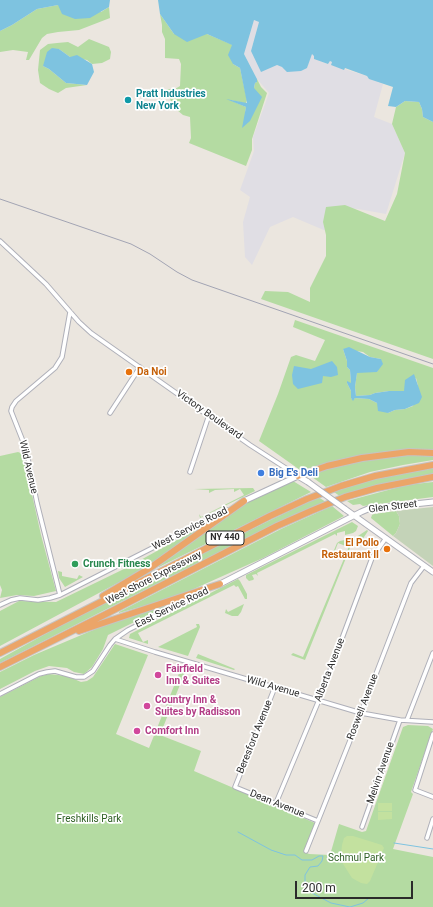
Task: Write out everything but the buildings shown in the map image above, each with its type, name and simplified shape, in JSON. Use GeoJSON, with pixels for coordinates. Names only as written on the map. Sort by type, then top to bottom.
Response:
{"type":"FeatureCollection","features":[{"type":"Feature","properties":{"kind":"highway"},"geometry":{"type":"LineString","coordinates":[[298,476],[346,461],[367,457],[409,452],[433,453]]}},
{"type":"Feature","properties":{"kind":"highway","name":"West Shore Expressway"},"geometry":{"type":"LineString","coordinates":[[0,653],[270,516],[307,499],[341,486],[375,476],[433,465]]}},
{"type":"Feature","properties":{"kind":"highway","name":"West Shore Expressway"},"geometry":{"type":"LineString","coordinates":[[0,666],[106,614],[277,526],[311,511],[345,497],[378,488],[433,478]]}},
{"type":"Feature","properties":{"kind":"highway"},"geometry":{"type":"LineString","coordinates":[[28,639],[150,568],[244,502]]}},
{"type":"Feature","properties":{"kind":"highway"},"geometry":{"type":"LineString","coordinates":[[60,636],[220,584]]}},
{"type":"Feature","properties":{"kind":"main road","name":"Victory Boulevard"},"geometry":{"type":"LineString","coordinates":[[298,476],[433,572]]}},
{"type":"Feature","properties":{"kind":"main road","name":"West Service Road"},"geometry":{"type":"LineString","coordinates":[[244,502],[298,476]]}},
{"type":"Feature","properties":{"kind":"main road","name":"Glen Street"},"geometry":{"type":"LineString","coordinates":[[354,515],[368,510],[433,502]]}},
{"type":"Feature","properties":{"kind":"main road","name":"East Service Road"},"geometry":{"type":"LineString","coordinates":[[220,584],[354,515]]}},
{"type":"Feature","properties":{"kind":"street","name":"Victory Boulevard"},"geometry":{"type":"LineString","coordinates":[[0,241],[46,284],[70,312],[91,333],[250,445],[298,476]]}},
{"type":"Feature","properties":{"kind":"street","name":"Wild Avenue"},"geometry":{"type":"LineString","coordinates":[[58,596],[26,449],[11,411],[16,401],[55,368],[62,357],[65,348],[70,312]]}},
{"type":"Feature","properties":{"kind":"street"},"geometry":{"type":"LineString","coordinates":[[110,413],[140,367]]}},
{"type":"Feature","properties":{"kind":"street"},"geometry":{"type":"LineString","coordinates":[[190,472],[209,415]]}},
{"type":"Feature","properties":{"kind":"street","name":"West Service Road"},"geometry":{"type":"LineString","coordinates":[[0,605],[20,598],[38,600],[58,596],[244,502]]}},
{"type":"Feature","properties":{"kind":"street","name":"Alberta Avenue"},"geometry":{"type":"LineString","coordinates":[[276,803],[319,700],[372,558],[386,538]]}},
{"type":"Feature","properties":{"kind":"street","name":"Roswell Avenue"},"geometry":{"type":"LineString","coordinates":[[306,852],[411,583],[424,566]]}},
{"type":"Feature","properties":{"kind":"street","name":"East Service Road"},"geometry":{"type":"LineString","coordinates":[[0,694],[39,674],[47,672],[56,671],[76,677],[84,677],[93,671],[110,644],[128,630],[220,584]]}},
{"type":"Feature","properties":{"kind":"street","name":"Wild Avenue"},"geometry":{"type":"LineString","coordinates":[[115,639],[361,712],[400,720],[433,722]]}},
{"type":"Feature","properties":{"kind":"street"},"geometry":{"type":"LineString","coordinates":[[407,720],[433,653]]}},
{"type":"Feature","properties":{"kind":"street","name":"Beresford Avenue"},"geometry":{"type":"LineString","coordinates":[[235,787],[275,687]]}},
{"type":"Feature","properties":{"kind":"street","name":"Melvin Avenue"},"geometry":{"type":"LineString","coordinates":[[362,827],[400,720]]}},
{"type":"Feature","properties":{"kind":"street"},"geometry":{"type":"LineString","coordinates":[[433,734],[431,748],[415,790],[433,797]]}},
{"type":"Feature","properties":{"kind":"street","name":"Dean Avenue"},"geometry":{"type":"LineString","coordinates":[[235,787],[318,821]]}},
{"type":"Feature","properties":{"kind":"street"},"geometry":{"type":"LineString","coordinates":[[427,838],[433,819]]}},
{"type":"Feature","properties":{"kind":"shaded area"},"geometry":{"type":"Polygon","coordinates":[[[254,20],[259,22],[251,51],[277,65],[282,67],[307,68],[311,54],[314,55],[314,59],[328,64],[330,61],[332,62],[331,65],[367,76],[370,79],[383,84],[374,117],[392,124],[405,153],[386,214],[358,209],[331,207],[326,231],[293,217],[270,227],[252,265],[245,257],[243,222],[250,197],[240,190],[254,151],[253,137],[269,93],[257,79],[244,54],[254,20]]]}},
{"type":"Feature","properties":{"kind":"green space"},"geometry":{"type":"Polygon","coordinates":[[[58,5],[101,12],[109,7],[110,18],[79,30],[47,34],[42,38],[29,60],[26,60],[28,52],[13,50],[0,52],[0,31],[37,9],[58,5]]]}},
{"type":"Feature","properties":{"kind":"green space"},"geometry":{"type":"Polygon","coordinates":[[[160,14],[174,34],[207,34],[233,45],[233,64],[240,68],[247,100],[246,103],[244,103],[230,100],[246,107],[245,114],[257,79],[261,87],[267,93],[252,139],[252,150],[246,166],[189,143],[191,138],[190,117],[183,115],[177,110],[166,89],[175,89],[180,86],[181,64],[179,59],[165,58],[165,39],[162,32],[160,14]]]}},
{"type":"Feature","properties":{"kind":"green space"},"geometry":{"type":"Polygon","coordinates":[[[89,39],[109,47],[111,52],[110,59],[102,63],[92,64],[87,60],[70,57],[59,49],[43,66],[66,83],[87,85],[66,88],[58,93],[40,83],[38,70],[40,50],[48,44],[68,42],[78,47],[89,39]]]}},
{"type":"Feature","properties":{"kind":"green space"},"geometry":{"type":"Polygon","coordinates":[[[405,101],[419,102],[423,117],[433,122],[433,359],[261,299],[265,291],[288,292],[310,302],[310,288],[326,256],[326,235],[323,222],[326,207],[345,205],[385,221],[397,194],[405,153],[392,124],[396,107],[405,101]]]}},
{"type":"Feature","properties":{"kind":"green space"},"geometry":{"type":"Polygon","coordinates":[[[295,320],[433,368],[433,450],[392,451],[356,456],[305,472],[303,469],[300,470],[259,441],[291,357],[296,355],[315,361],[325,340],[293,327],[295,320]],[[343,349],[347,361],[347,367],[350,370],[351,383],[347,383],[351,391],[351,398],[353,400],[355,398],[369,399],[377,403],[388,413],[413,406],[418,386],[416,378],[404,391],[389,391],[356,396],[355,387],[357,372],[377,372],[381,359],[370,357],[363,352],[343,349]]]}},
{"type":"Feature","properties":{"kind":"green space"},"geometry":{"type":"Polygon","coordinates":[[[18,452],[23,454],[41,535],[56,591],[34,596],[17,595],[0,598],[2,590],[0,585],[0,456],[18,452]]]}},
{"type":"Feature","properties":{"kind":"green space"},"geometry":{"type":"Polygon","coordinates":[[[433,454],[433,460],[370,472],[326,487],[312,477],[311,474],[366,460],[402,455],[433,454]]]}},
{"type":"Feature","properties":{"kind":"green space"},"geometry":{"type":"Polygon","coordinates":[[[433,467],[433,475],[341,497],[334,492],[355,484],[433,467]]]}},
{"type":"Feature","properties":{"kind":"green space"},"geometry":{"type":"Polygon","coordinates":[[[293,481],[311,492],[159,567],[245,504],[293,481]]]}},
{"type":"Feature","properties":{"kind":"green space"},"geometry":{"type":"Polygon","coordinates":[[[433,482],[433,497],[363,506],[360,504],[353,505],[347,501],[407,485],[433,482]]]}},
{"type":"Feature","properties":{"kind":"green space"},"geometry":{"type":"Polygon","coordinates":[[[253,488],[255,491],[200,518],[199,514],[201,517],[244,495],[240,489],[234,492],[234,489],[215,490],[209,493],[209,490],[194,489],[253,488]]]}},
{"type":"Feature","properties":{"kind":"green space"},"geometry":{"type":"Polygon","coordinates":[[[318,497],[326,502],[265,529],[0,663],[0,659],[78,616],[318,497]]]}},
{"type":"Feature","properties":{"kind":"green space"},"geometry":{"type":"Polygon","coordinates":[[[332,506],[344,516],[263,558],[178,596],[119,613],[281,529],[332,506]]]}},
{"type":"Feature","properties":{"kind":"green space"},"geometry":{"type":"Polygon","coordinates":[[[433,507],[433,566],[393,536],[400,524],[399,516],[396,511],[433,507]]]}},
{"type":"Feature","properties":{"kind":"green space"},"geometry":{"type":"Polygon","coordinates":[[[396,511],[399,516],[400,524],[393,536],[371,518],[374,514],[396,511]]]}},
{"type":"Feature","properties":{"kind":"green space"},"geometry":{"type":"Polygon","coordinates":[[[352,522],[358,526],[356,531],[353,533],[345,535],[345,531],[337,533],[337,536],[335,534],[257,573],[258,576],[256,574],[252,575],[253,580],[249,581],[246,578],[246,575],[352,522]]]}},
{"type":"Feature","properties":{"kind":"green space"},"geometry":{"type":"Polygon","coordinates":[[[206,524],[207,525],[140,571],[0,646],[0,611],[19,601],[56,602],[126,568],[206,524]]]}},
{"type":"Feature","properties":{"kind":"green space"},"geometry":{"type":"Polygon","coordinates":[[[367,530],[368,531],[358,546],[352,543],[305,660],[291,655],[293,653],[303,657],[348,549],[348,547],[338,543],[333,556],[336,557],[334,558],[332,555],[337,543],[355,538],[367,530]]]}},
{"type":"Feature","properties":{"kind":"green space"},"geometry":{"type":"Polygon","coordinates":[[[58,571],[62,572],[62,576],[77,579],[79,575],[83,577],[65,587],[59,578],[58,571]]]}},
{"type":"Feature","properties":{"kind":"green space"},"geometry":{"type":"Polygon","coordinates":[[[238,579],[247,594],[247,599],[245,599],[238,586],[236,587],[234,585],[138,633],[143,642],[148,640],[148,644],[129,638],[130,634],[238,579]]]}},
{"type":"Feature","properties":{"kind":"green space"},"geometry":{"type":"Polygon","coordinates":[[[168,604],[169,605],[108,635],[103,649],[92,667],[84,674],[74,672],[67,668],[49,666],[35,671],[0,689],[0,672],[34,655],[98,628],[168,604]]]}},
{"type":"Feature","properties":{"kind":"green space"},"geometry":{"type":"Polygon","coordinates":[[[244,604],[238,616],[232,616],[225,613],[226,609],[228,612],[244,604]]]}},
{"type":"Feature","properties":{"kind":"green space"},"geometry":{"type":"Polygon","coordinates":[[[196,624],[199,624],[200,627],[188,656],[158,647],[197,627],[196,624]]]}},
{"type":"Feature","properties":{"kind":"green space","name":"Freshkills Park"},"geometry":{"type":"Polygon","coordinates":[[[115,644],[148,655],[116,734],[149,748],[182,666],[187,667],[160,735],[201,751],[194,771],[315,823],[315,827],[305,852],[309,854],[330,855],[339,824],[362,832],[366,831],[403,727],[408,725],[428,726],[433,729],[411,792],[413,794],[393,849],[433,857],[433,907],[0,907],[0,697],[41,676],[49,674],[67,676],[81,682],[87,681],[93,677],[115,644]]]}},
{"type":"Feature","properties":{"kind":"green space"},"geometry":{"type":"Polygon","coordinates":[[[198,654],[235,669],[234,670],[196,658],[198,654]]]}},
{"type":"Feature","properties":{"kind":"green space"},"geometry":{"type":"Polygon","coordinates":[[[378,803],[392,803],[392,811],[378,811],[378,803]]]}},
{"type":"Feature","properties":{"kind":"green space"},"geometry":{"type":"Polygon","coordinates":[[[378,812],[392,812],[392,819],[378,820],[378,812]]]}},
{"type":"Feature","properties":{"kind":"green space","name":"Schmul Park"},"geometry":{"type":"Polygon","coordinates":[[[347,836],[353,836],[382,845],[384,848],[370,881],[367,884],[361,883],[352,878],[343,864],[341,855],[342,845],[344,838],[347,836]]]}},
{"type":"Feature","properties":{"kind":"water"},"geometry":{"type":"Polygon","coordinates":[[[0,0],[110,0],[109,7],[90,18],[75,19],[62,14],[58,5],[37,9],[0,31],[0,0]]]}},
{"type":"Feature","properties":{"kind":"water"},"geometry":{"type":"Polygon","coordinates":[[[158,0],[433,0],[433,122],[423,117],[419,102],[405,101],[396,107],[388,106],[393,87],[369,79],[367,76],[345,68],[344,70],[331,65],[332,62],[330,61],[328,64],[314,59],[312,54],[307,68],[301,71],[287,72],[282,67],[277,65],[261,72],[251,51],[259,22],[254,20],[244,54],[257,79],[254,88],[262,97],[250,121],[242,128],[246,107],[226,99],[247,103],[240,68],[233,64],[228,55],[232,45],[207,34],[187,42],[174,34],[160,14],[158,0]]]}},
{"type":"Feature","properties":{"kind":"water"},"geometry":{"type":"Polygon","coordinates":[[[52,48],[59,49],[70,57],[77,55],[92,64],[94,72],[87,85],[66,83],[43,66],[47,52],[52,48]]]}},
{"type":"Feature","properties":{"kind":"water"},"geometry":{"type":"Polygon","coordinates":[[[349,347],[370,357],[381,359],[383,364],[377,372],[357,373],[355,387],[356,396],[389,391],[404,391],[405,380],[414,374],[422,397],[419,403],[405,409],[395,410],[388,413],[378,411],[377,403],[369,399],[355,398],[353,401],[351,398],[351,391],[347,383],[347,381],[351,383],[350,370],[347,367],[347,361],[343,349],[349,347]]]}},
{"type":"Feature","properties":{"kind":"water"},"geometry":{"type":"Polygon","coordinates":[[[332,361],[337,367],[338,375],[331,377],[323,376],[322,383],[298,389],[293,384],[292,375],[294,366],[311,369],[332,361]]]}},
{"type":"Feature","properties":{"kind":"waterway"},"geometry":{"type":"LineString","coordinates":[[238,832],[271,850],[286,855],[295,855],[302,860],[312,860],[319,856],[323,856],[322,861],[318,866],[310,867],[305,875],[305,884],[312,893],[331,903],[350,907],[363,903],[369,898]]}},
{"type":"Feature","properties":{"kind":"waterway"},"geometry":{"type":"LineString","coordinates":[[394,843],[433,849]]}},
{"type":"Feature","properties":{"kind":"railway"},"geometry":{"type":"LineString","coordinates":[[0,199],[131,244],[192,280],[433,364]]}},
{"type":"Feature","properties":{"kind":"place","name":"Pratt Industries New York"},"geometry":{"type":"Point","coordinates":[128,100]}},
{"type":"Feature","properties":{"kind":"place","name":"Da Noi"},"geometry":{"type":"Point","coordinates":[129,372]}},
{"type":"Feature","properties":{"kind":"place","name":"Big E's Deli"},"geometry":{"type":"Point","coordinates":[261,473]}},
{"type":"Feature","properties":{"kind":"place","name":"El Pollo Restaurant II"},"geometry":{"type":"Point","coordinates":[387,549]}},
{"type":"Feature","properties":{"kind":"place","name":"Crunch Fitness"},"geometry":{"type":"Point","coordinates":[75,564]}},
{"type":"Feature","properties":{"kind":"place","name":"Fairfield Inn & Suites"},"geometry":{"type":"Point","coordinates":[158,675]}},
{"type":"Feature","properties":{"kind":"place","name":"Country Inn & Suites by Radisson"},"geometry":{"type":"Point","coordinates":[147,706]}},
{"type":"Feature","properties":{"kind":"place","name":"Comfort Inn"},"geometry":{"type":"Point","coordinates":[137,731]}}]}
